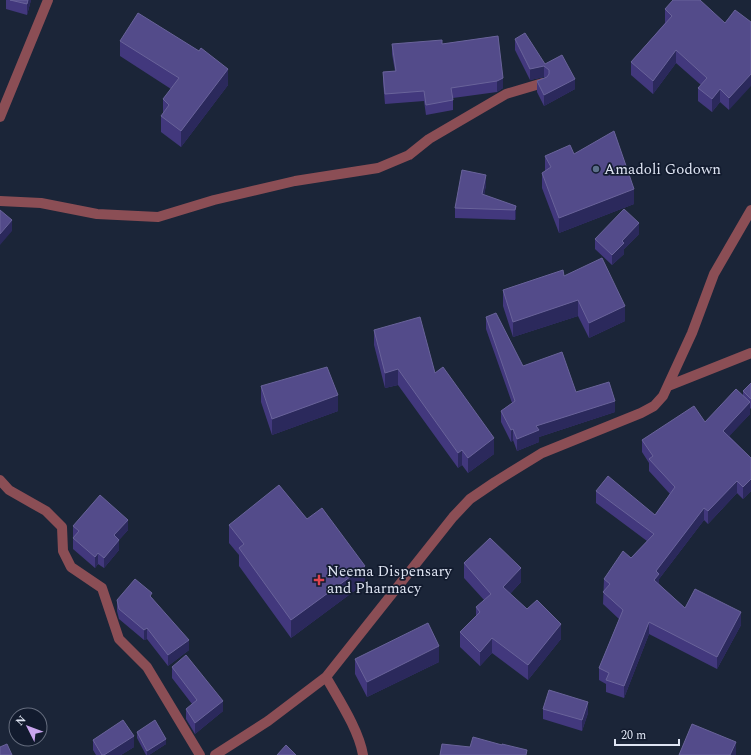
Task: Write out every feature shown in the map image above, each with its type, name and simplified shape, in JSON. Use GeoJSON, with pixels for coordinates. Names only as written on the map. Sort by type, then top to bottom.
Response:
{"type":"FeatureCollection","features":[{"type":"Feature","properties":{"kind":"street"},"geometry":{"type":"LineString","coordinates":[[0,117],[48,0]]}},
{"type":"Feature","properties":{"kind":"street"},"geometry":{"type":"LineString","coordinates":[[0,201],[41,203],[96,214],[158,217],[214,200],[295,181],[378,168],[409,155],[429,139],[506,94],[543,83]]}},
{"type":"Feature","properties":{"kind":"street"},"geometry":{"type":"LineString","coordinates":[[215,755],[268,721],[326,677],[453,517],[470,499],[542,453],[641,413],[654,406],[663,396],[668,386],[692,333],[714,274],[751,210]]}},
{"type":"Feature","properties":{"kind":"street"},"geometry":{"type":"LineString","coordinates":[[668,386],[751,352]]}},
{"type":"Feature","properties":{"kind":"street"},"geometry":{"type":"LineString","coordinates":[[0,480],[9,490],[46,510],[62,527],[63,551],[71,567],[102,588],[120,639],[147,667],[200,755]]}},
{"type":"Feature","properties":{"kind":"street"},"geometry":{"type":"LineString","coordinates":[[326,677],[347,716],[361,746],[363,755]]}},
{"type":"Feature","properties":{"kind":"building"},"geometry":{"type":"Polygon","coordinates":[[[10,0],[28,0],[27,4],[10,0]]]}},
{"type":"Feature","properties":{"kind":"building"},"geometry":{"type":"Polygon","coordinates":[[[673,0],[700,0],[725,23],[735,10],[751,22],[751,74],[729,98],[720,89],[712,99],[698,88],[707,78],[676,50],[653,81],[631,62],[672,16],[665,9],[673,0]]]}},
{"type":"Feature","properties":{"kind":"building"},"geometry":{"type":"Polygon","coordinates":[[[138,13],[199,51],[201,48],[228,69],[181,131],[161,116],[169,105],[163,99],[179,78],[120,41],[138,13]]]}},
{"type":"Feature","properties":{"kind":"building"},"geometry":{"type":"Polygon","coordinates":[[[525,33],[545,64],[562,55],[575,79],[544,95],[537,81],[547,77],[549,70],[544,66],[530,69],[515,39],[525,33]]]}},
{"type":"Feature","properties":{"kind":"building"},"geometry":{"type":"Polygon","coordinates":[[[498,36],[503,78],[497,81],[451,88],[453,100],[426,105],[424,91],[385,94],[383,72],[396,71],[392,44],[442,40],[442,44],[498,36]]]}},
{"type":"Feature","properties":{"kind":"building"},"geometry":{"type":"Polygon","coordinates":[[[614,131],[634,189],[559,218],[542,173],[551,167],[545,156],[570,145],[574,154],[614,131]]]}},
{"type":"Feature","properties":{"kind":"building"},"geometry":{"type":"Polygon","coordinates":[[[462,170],[486,175],[482,194],[516,206],[515,210],[455,208],[462,170]]]}},
{"type":"Feature","properties":{"kind":"building"},"geometry":{"type":"Polygon","coordinates":[[[624,209],[639,223],[622,241],[624,243],[612,255],[595,239],[624,209]]]}},
{"type":"Feature","properties":{"kind":"building"},"geometry":{"type":"Polygon","coordinates":[[[0,210],[12,220],[0,234],[0,210]]]}},
{"type":"Feature","properties":{"kind":"building"},"geometry":{"type":"Polygon","coordinates":[[[602,258],[625,306],[589,323],[578,300],[513,322],[503,290],[563,270],[564,276],[602,258]]]}},
{"type":"Feature","properties":{"kind":"building"},"geometry":{"type":"Polygon","coordinates":[[[496,313],[523,366],[562,352],[576,392],[609,382],[615,401],[536,426],[539,430],[517,439],[513,429],[511,430],[501,411],[515,401],[486,317],[496,313]]]}},
{"type":"Feature","properties":{"kind":"building"},"geometry":{"type":"Polygon","coordinates":[[[420,317],[435,373],[443,367],[494,438],[468,458],[462,450],[458,453],[398,369],[385,373],[374,330],[420,317]]]}},
{"type":"Feature","properties":{"kind":"building"},"geometry":{"type":"Polygon","coordinates":[[[327,367],[338,395],[272,419],[261,386],[327,367]]]}},
{"type":"Feature","properties":{"kind":"building"},"geometry":{"type":"Polygon","coordinates":[[[751,383],[751,399],[743,391],[751,383]]]}},
{"type":"Feature","properties":{"kind":"building"},"geometry":{"type":"Polygon","coordinates":[[[736,389],[750,402],[723,431],[751,458],[751,479],[743,487],[737,481],[708,511],[704,508],[656,571],[659,574],[654,580],[685,608],[695,589],[741,612],[717,657],[649,622],[624,686],[606,680],[609,673],[599,668],[623,610],[603,592],[610,584],[604,579],[623,551],[631,558],[654,534],[596,491],[608,476],[655,515],[675,487],[649,459],[653,456],[642,440],[694,406],[705,422],[736,389]]]}},
{"type":"Feature","properties":{"kind":"building"},"geometry":{"type":"Polygon","coordinates":[[[279,485],[307,519],[322,508],[365,566],[291,620],[239,548],[244,544],[229,525],[279,485]]]}},
{"type":"Feature","properties":{"kind":"building"},"geometry":{"type":"Polygon","coordinates":[[[100,495],[128,520],[114,535],[119,540],[104,558],[98,553],[95,557],[73,538],[79,531],[73,526],[100,495]]]}},
{"type":"Feature","properties":{"kind":"building"},"geometry":{"type":"Polygon","coordinates":[[[490,538],[521,568],[503,587],[527,609],[537,600],[561,624],[528,665],[492,638],[480,652],[460,632],[480,612],[476,607],[491,594],[464,563],[490,538]]]}},
{"type":"Feature","properties":{"kind":"building"},"geometry":{"type":"Polygon","coordinates":[[[135,579],[152,593],[150,596],[189,640],[168,655],[147,628],[144,630],[119,609],[117,600],[135,579]]]}},
{"type":"Feature","properties":{"kind":"building"},"geometry":{"type":"Polygon","coordinates":[[[428,623],[439,646],[367,682],[355,659],[428,623]]]}},
{"type":"Feature","properties":{"kind":"building"},"geometry":{"type":"Polygon","coordinates":[[[186,655],[223,701],[195,723],[186,709],[197,700],[172,667],[186,655]]]}},
{"type":"Feature","properties":{"kind":"building"},"geometry":{"type":"Polygon","coordinates":[[[549,690],[588,702],[582,720],[543,709],[549,690]]]}},
{"type":"Feature","properties":{"kind":"building"},"geometry":{"type":"Polygon","coordinates":[[[123,720],[134,736],[102,755],[93,740],[123,720]]]}},
{"type":"Feature","properties":{"kind":"building"},"geometry":{"type":"Polygon","coordinates":[[[155,720],[166,739],[147,751],[137,732],[155,720]]]}},
{"type":"Feature","properties":{"kind":"building"},"geometry":{"type":"Polygon","coordinates":[[[692,724],[736,742],[730,755],[679,755],[692,724]]]}},
{"type":"Feature","properties":{"kind":"building"},"geometry":{"type":"Polygon","coordinates":[[[473,737],[527,750],[526,755],[440,755],[442,744],[470,747],[473,737]]]}},
{"type":"Feature","properties":{"kind":"building"},"geometry":{"type":"Polygon","coordinates":[[[7,744],[12,755],[0,755],[0,747],[7,744]]]}},
{"type":"Feature","properties":{"kind":"building"},"geometry":{"type":"Polygon","coordinates":[[[286,745],[296,755],[277,755],[286,745]]]}},
{"type":"Feature","properties":{"kind":"place","name":"Amadoli Godown"},"geometry":{"type":"Point","coordinates":[596,169]}},
{"type":"Feature","properties":{"kind":"place","name":"Neema Dispensary and Pharmacy"},"geometry":{"type":"Point","coordinates":[319,580]}}]}
